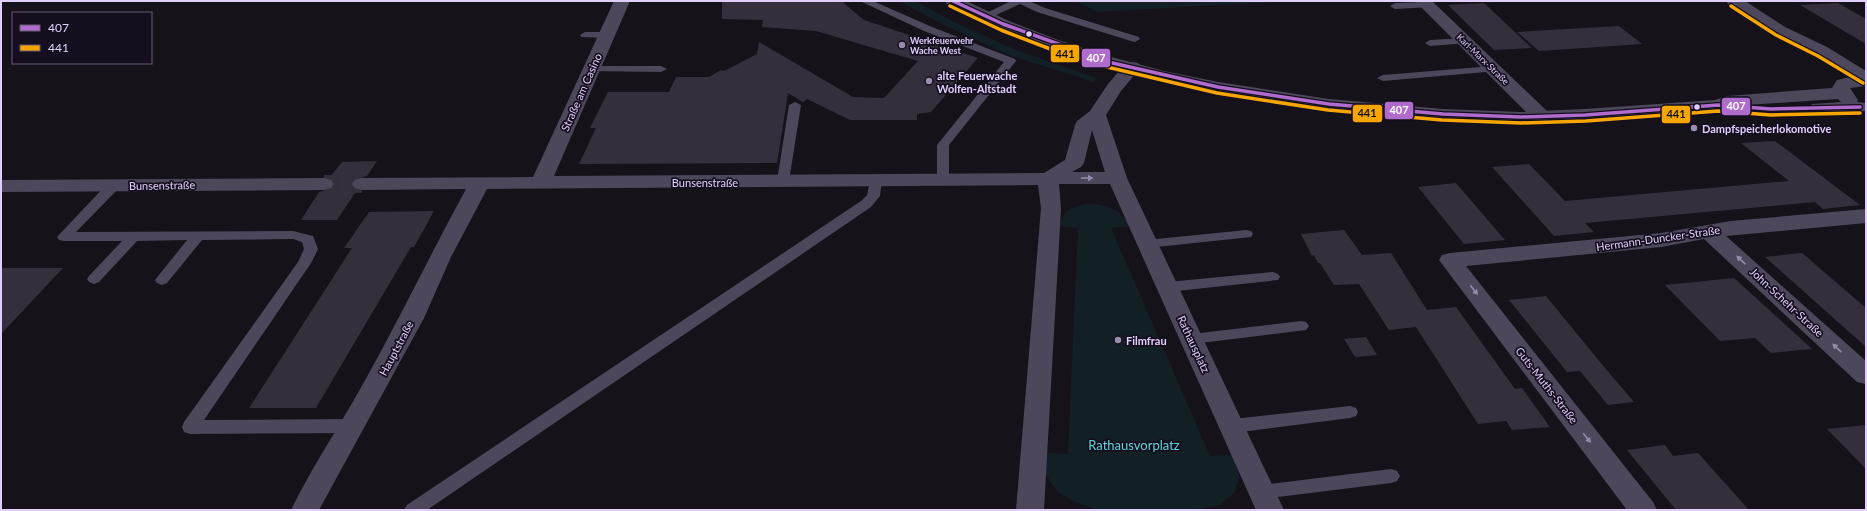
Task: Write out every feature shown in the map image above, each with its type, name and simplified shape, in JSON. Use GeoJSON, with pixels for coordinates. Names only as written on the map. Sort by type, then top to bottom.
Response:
{"type":"FeatureCollection","features":[{"type":"Feature","properties":{"kind":"street","name":"Straße am Casino"},"geometry":{"type":"LineString","coordinates":[[541,182],[622,1]]}},
{"type":"Feature","properties":{"kind":"street"},"geometry":{"type":"LineString","coordinates":[[953,1],[983,17],[1037,38],[1132,67],[1216,87],[1318,103],[1438,114],[1542,117],[1718,105],[1732,107],[1791,109],[1863,108]]}},
{"type":"Feature","properties":{"kind":"street"},"geometry":{"type":"LineString","coordinates":[[1734,1],[1780,30],[1821,51],[1866,79]]}},
{"type":"Feature","properties":{"kind":"street","name":"Karl-Marx-Straße"},"geometry":{"type":"LineString","coordinates":[[1425,3],[1542,117]]}},
{"type":"Feature","properties":{"kind":"street"},"geometry":{"type":"LineString","coordinates":[[1780,30],[1786,39],[1845,87],[1863,108]]}},
{"type":"Feature","properties":{"kind":"street"},"geometry":{"type":"LineString","coordinates":[[1030,510],[1051,208],[1048,179],[1074,163],[1084,125],[1097,115],[1114,88],[1132,67]]}},
{"type":"Feature","properties":{"kind":"street"},"geometry":{"type":"LineString","coordinates":[[1718,105],[1727,101],[1845,87],[1866,79]]}},
{"type":"Feature","properties":{"kind":"street"},"geometry":{"type":"LineString","coordinates":[[1097,115],[1117,178]]}},
{"type":"Feature","properties":{"kind":"street","name":"Bunsenstraße"},"geometry":{"type":"LineString","coordinates":[[362,184],[1117,178]]}},
{"type":"Feature","properties":{"kind":"street","name":"Rathausplatz"},"geometry":{"type":"LineString","coordinates":[[1117,178],[1233,426],[1266,501]]}},
{"type":"Feature","properties":{"kind":"street","name":"Hauptstraße"},"geometry":{"type":"LineString","coordinates":[[305,510],[412,318],[440,257],[480,183]]}},
{"type":"Feature","properties":{"kind":"street","name":"Bunsenstraße"},"geometry":{"type":"LineString","coordinates":[[1,186],[324,184]]}},
{"type":"Feature","properties":{"kind":"street","name":"Hermann-Duncker-Straße"},"geometry":{"type":"LineString","coordinates":[[1450,260],[1620,244],[1708,231],[1866,216]]}},
{"type":"Feature","properties":{"kind":"street","name":"John-Schehr-Straße"},"geometry":{"type":"LineString","coordinates":[[1708,231],[1866,375]]}},
{"type":"Feature","properties":{"kind":"street","name":"Guts-Muths-Straße"},"geometry":{"type":"LineString","coordinates":[[1450,260],[1643,510]]}},
{"type":"Feature","properties":{"kind":"lane"},"geometry":{"type":"LineString","coordinates":[[865,1],[928,29],[1011,61],[943,145],[943,180]]}},
{"type":"Feature","properties":{"kind":"lane"},"geometry":{"type":"LineString","coordinates":[[983,17],[1020,1],[1041,10],[1135,39]]}},
{"type":"Feature","properties":{"kind":"lane"},"geometry":{"type":"LineString","coordinates":[[1394,6],[1425,3]]}},
{"type":"Feature","properties":{"kind":"lane"},"geometry":{"type":"LineString","coordinates":[[585,35],[607,35]]}},
{"type":"Feature","properties":{"kind":"lane"},"geometry":{"type":"LineString","coordinates":[[1430,43],[1464,41]]}},
{"type":"Feature","properties":{"kind":"lane"},"geometry":{"type":"LineString","coordinates":[[591,68],[661,69]]}},
{"type":"Feature","properties":{"kind":"lane"},"geometry":{"type":"LineString","coordinates":[[1383,78],[1493,69]]}},
{"type":"Feature","properties":{"kind":"lane"},"geometry":{"type":"LineString","coordinates":[[783,181],[795,105]]}},
{"type":"Feature","properties":{"kind":"lane"},"geometry":{"type":"LineString","coordinates":[[413,510],[866,204],[873,196],[876,181]]}},
{"type":"Feature","properties":{"kind":"lane"},"geometry":{"type":"LineString","coordinates":[[113,186],[64,237],[293,235],[308,239],[311,249],[304,263],[190,427],[352,426]]}},
{"type":"Feature","properties":{"kind":"lane"},"geometry":{"type":"LineString","coordinates":[[1147,244],[1246,234]]}},
{"type":"Feature","properties":{"kind":"lane"},"geometry":{"type":"LineString","coordinates":[[94,279],[134,236]]}},
{"type":"Feature","properties":{"kind":"lane"},"geometry":{"type":"LineString","coordinates":[[162,280],[198,236]]}},
{"type":"Feature","properties":{"kind":"lane"},"geometry":{"type":"LineString","coordinates":[[1168,287],[1273,277]]}},
{"type":"Feature","properties":{"kind":"lane"},"geometry":{"type":"LineString","coordinates":[[1192,339],[1301,326]]}},
{"type":"Feature","properties":{"kind":"lane"},"geometry":{"type":"LineString","coordinates":[[1233,426],[1350,412]]}},
{"type":"Feature","properties":{"kind":"lane"},"geometry":{"type":"LineString","coordinates":[[1266,501],[1391,476]]}},
{"type":"Feature","properties":{"kind":"green space"},"geometry":{"type":"Polygon","coordinates":[[[899,1],[915,1],[954,22],[1016,50],[1096,78],[1094,82],[1009,55],[946,26],[899,1]]]}},
{"type":"Feature","properties":{"kind":"green space"},"geometry":{"type":"Polygon","coordinates":[[[1076,1],[1290,1],[1097,12],[1076,1]]]}},
{"type":"Feature","properties":{"kind":"green space","name":"Rathausvorplatz"},"geometry":{"type":"Polygon","coordinates":[[[1086,204],[1106,206],[1122,215],[1131,226],[1111,228],[1210,456],[1235,455],[1239,479],[1234,493],[1218,506],[1190,510],[1094,509],[1075,502],[1058,492],[1046,475],[1044,453],[1068,454],[1078,228],[1059,226],[1069,210],[1086,204]]]}},
{"type":"Feature","properties":{"kind":"building"},"geometry":{"type":"Polygon","coordinates":[[[722,1],[841,1],[864,20],[978,58],[931,112],[917,114],[917,120],[850,120],[807,99],[803,102],[788,93],[777,163],[579,164],[596,128],[590,128],[608,92],[669,92],[676,77],[709,77],[721,70],[724,71],[757,54],[759,42],[853,97],[884,98],[918,61],[816,31],[762,27],[763,20],[722,19],[722,1]]]}},
{"type":"Feature","properties":{"kind":"building"},"geometry":{"type":"Polygon","coordinates":[[[1484,3],[1532,48],[1494,50],[1448,5],[1484,3]]]}},
{"type":"Feature","properties":{"kind":"building"},"geometry":{"type":"Polygon","coordinates":[[[1838,3],[1866,19],[1866,44],[1800,5],[1838,3]]]}},
{"type":"Feature","properties":{"kind":"building"},"geometry":{"type":"Polygon","coordinates":[[[1619,26],[1642,44],[1539,51],[1517,32],[1619,26]]]}},
{"type":"Feature","properties":{"kind":"building"},"geometry":{"type":"Polygon","coordinates":[[[1775,141],[1860,205],[1823,209],[1815,202],[1585,223],[1594,232],[1554,236],[1492,167],[1529,164],[1565,201],[1789,181],[1741,143],[1775,141]]]}},
{"type":"Feature","properties":{"kind":"building"},"geometry":{"type":"Polygon","coordinates":[[[377,161],[367,176],[355,179],[351,183],[354,189],[357,190],[337,220],[301,220],[319,192],[331,189],[335,185],[332,179],[329,178],[342,162],[377,161]]]}},
{"type":"Feature","properties":{"kind":"building"},"geometry":{"type":"Polygon","coordinates":[[[1456,183],[1505,240],[1464,244],[1418,187],[1456,183]]]}},
{"type":"Feature","properties":{"kind":"building"},"geometry":{"type":"Polygon","coordinates":[[[434,211],[414,247],[411,247],[316,408],[249,408],[352,248],[344,248],[369,212],[434,211]]]}},
{"type":"Feature","properties":{"kind":"building"},"geometry":{"type":"Polygon","coordinates":[[[1344,230],[1362,255],[1391,253],[1427,310],[1456,307],[1515,389],[1522,388],[1550,427],[1512,430],[1506,421],[1478,424],[1416,327],[1389,330],[1359,284],[1334,285],[1314,255],[1312,256],[1301,234],[1344,230]]]}},
{"type":"Feature","properties":{"kind":"building"},"geometry":{"type":"Polygon","coordinates":[[[1802,253],[1866,308],[1866,347],[1765,257],[1802,253]]]}},
{"type":"Feature","properties":{"kind":"building"},"geometry":{"type":"Polygon","coordinates":[[[1,268],[63,268],[1,334],[1,268]]]}},
{"type":"Feature","properties":{"kind":"building"},"geometry":{"type":"Polygon","coordinates":[[[1734,278],[1812,349],[1771,353],[1755,338],[1720,341],[1665,285],[1734,278]]]}},
{"type":"Feature","properties":{"kind":"building"},"geometry":{"type":"Polygon","coordinates":[[[1546,296],[1634,402],[1608,405],[1580,371],[1567,372],[1509,300],[1546,296]]]}},
{"type":"Feature","properties":{"kind":"building"},"geometry":{"type":"Polygon","coordinates":[[[1366,337],[1377,355],[1355,357],[1344,339],[1366,337]]]}},
{"type":"Feature","properties":{"kind":"building"},"geometry":{"type":"Polygon","coordinates":[[[1866,425],[1866,469],[1827,429],[1866,425]]]}},
{"type":"Feature","properties":{"kind":"building"},"geometry":{"type":"Polygon","coordinates":[[[1665,445],[1673,456],[1698,453],[1749,510],[1676,510],[1627,450],[1665,445]]]}},
{"type":"Feature","properties":{"kind":"tunnel"},"geometry":{"type":"LineString","coordinates":[[324,184],[362,184]]}},
{"type":"Feature","properties":{"kind":"transit line","name":"407"},"geometry":{"type":"LineString","coordinates":[[953,1],[1003,24],[1108,62],[1218,87],[1329,104],[1443,114],[1521,117],[1585,115],[1718,105],[1771,109],[1860,107]]}},
{"type":"Feature","properties":{"kind":"transit line","name":"441"},"geometry":{"type":"LineString","coordinates":[[950,6],[1001,30],[1053,50],[1107,67],[1217,93],[1328,110],[1442,120],[1521,123],[1586,121],[1718,111],[1771,115],[1860,113]]}},
{"type":"Feature","properties":{"kind":"transit line","name":"441"},"geometry":{"type":"LineString","coordinates":[[1731,6],[1776,35],[1818,56],[1863,83]]}},
{"type":"Feature","properties":{"kind":"place","name":"Werkfeuerwehr Wache West"},"geometry":{"type":"Point","coordinates":[902,45]}},
{"type":"Feature","properties":{"kind":"place","name":"alte Feuerwache Wolfen-Altstadt"},"geometry":{"type":"Point","coordinates":[929,81]}},
{"type":"Feature","properties":{"kind":"place","name":"Dampfspeicherlokomotive"},"geometry":{"type":"Point","coordinates":[1694,128]}},
{"type":"Feature","properties":{"kind":"place","name":"Filmfrau"},"geometry":{"type":"Point","coordinates":[1118,340]}}]}
